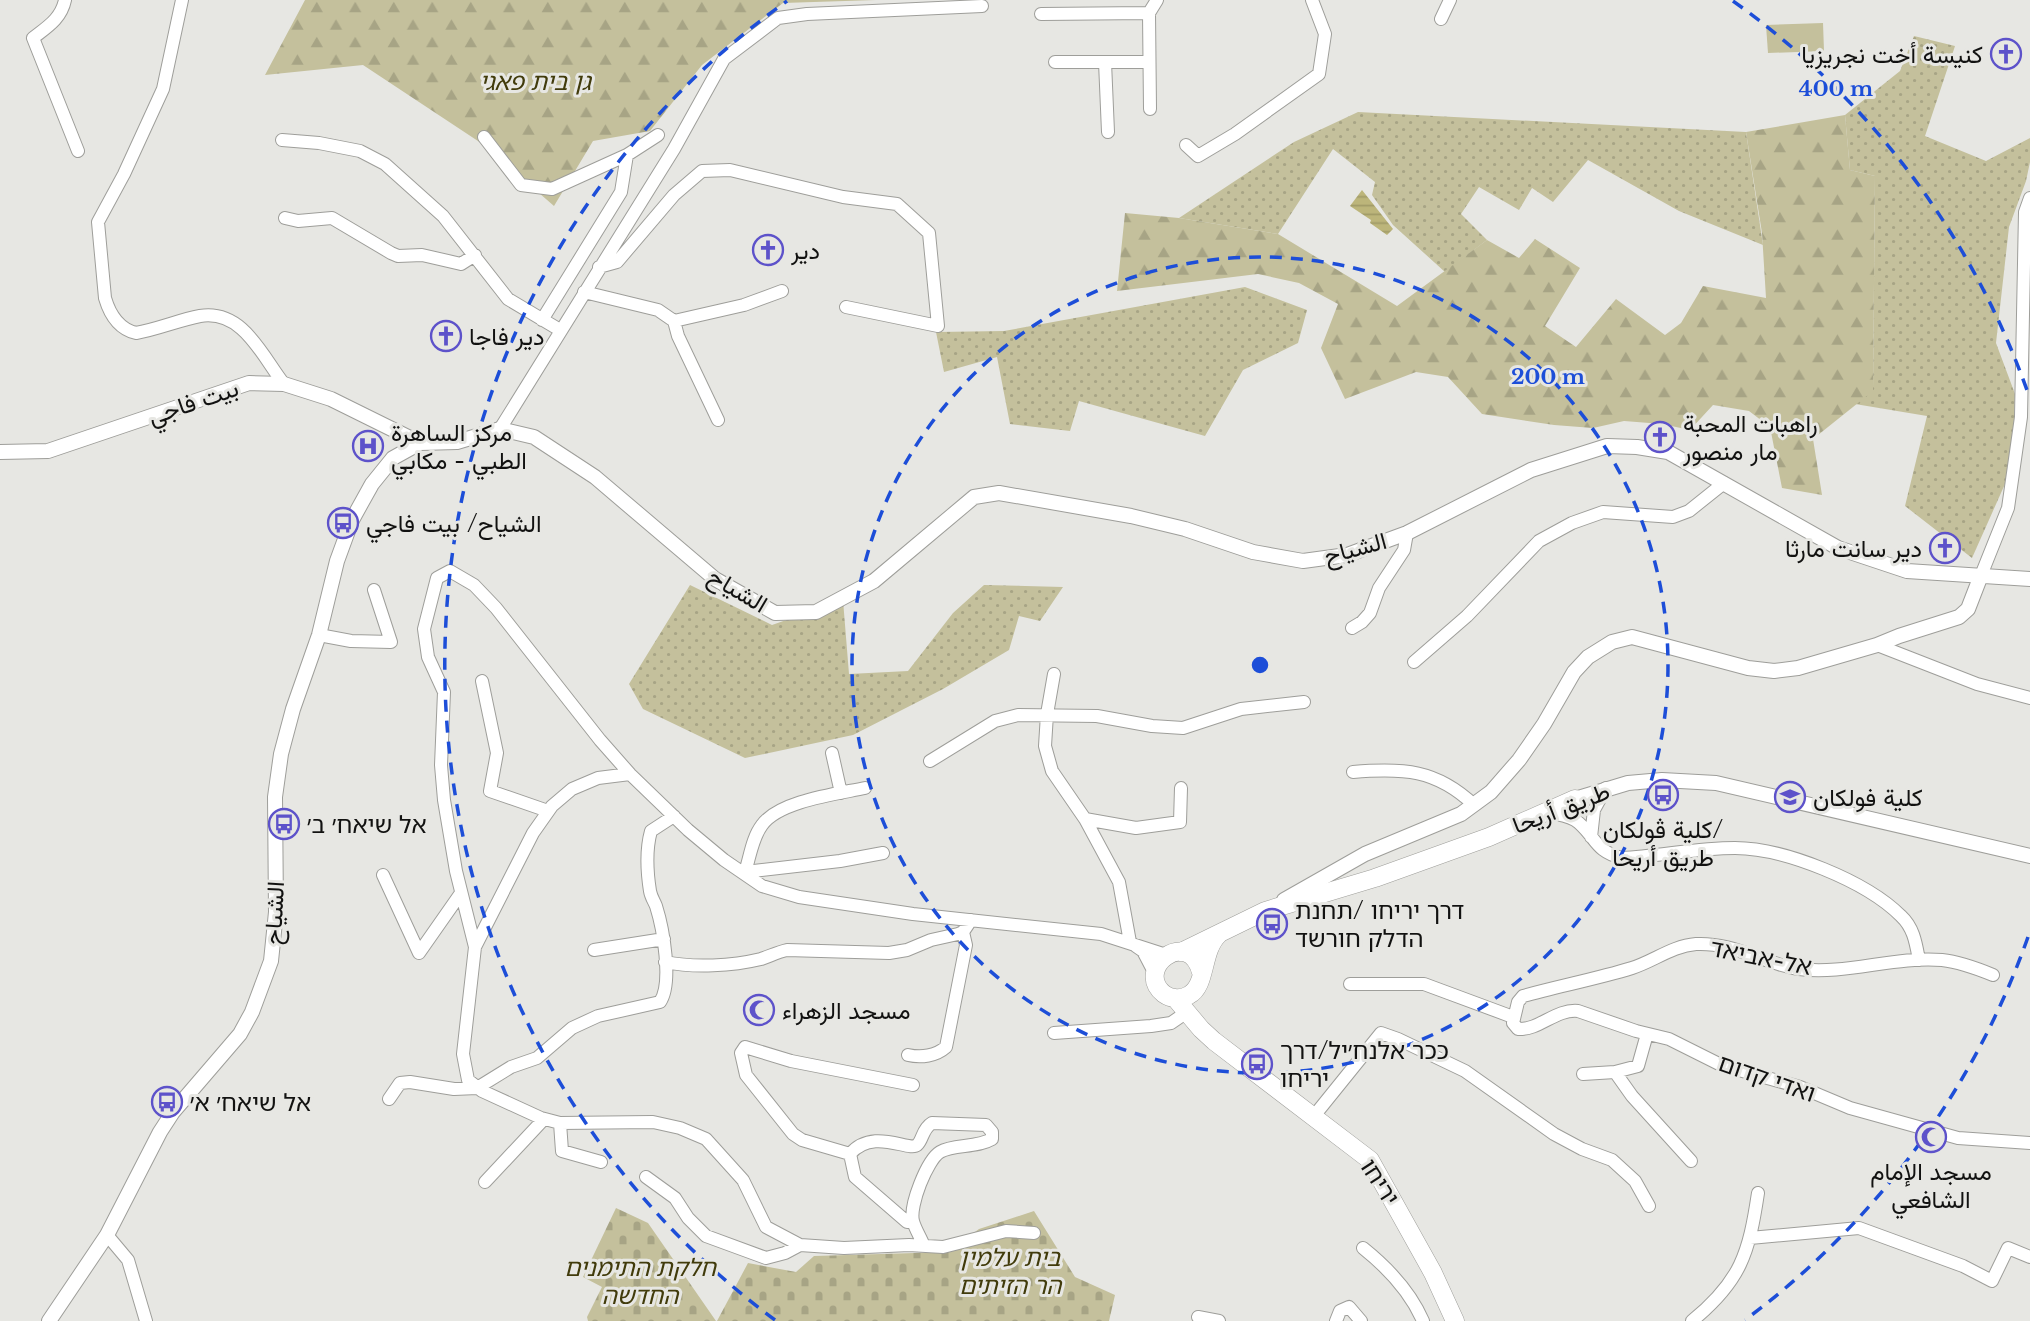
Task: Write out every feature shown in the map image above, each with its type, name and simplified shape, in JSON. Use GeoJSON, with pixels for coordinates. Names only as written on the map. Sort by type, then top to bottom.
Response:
{"type":"FeatureCollection","features":[{"type":"Feature","properties":{"kind":"main road","name":"طريق أريحا"},"geometry":{"type":"LineString","coordinates":[[1265,911],[1375,878],[1489,837],[1575,799]]}},
{"type":"Feature","properties":{"kind":"main road"},"geometry":{"type":"LineString","coordinates":[[1227,928],[1215,938],[1208,951],[1200,980],[1181,1005],[1163,993],[1158,987],[1156,966],[1174,953],[1227,928],[1265,911]]}},
{"type":"Feature","properties":{"kind":"main road"},"geometry":{"type":"LineString","coordinates":[[1174,953],[1195,959],[1200,980]]}},
{"type":"Feature","properties":{"kind":"main road","name":"יריחו"},"geometry":{"type":"LineString","coordinates":[[1200,980],[1199,1007],[1206,1022],[1229,1053]]}},
{"type":"Feature","properties":{"kind":"main road","name":"יריחו"},"geometry":{"type":"LineString","coordinates":[[1181,1005],[1201,1029],[1229,1053],[1370,1160],[1433,1273],[1455,1321]]}},
{"type":"Feature","properties":{"kind":"street"},"geometry":{"type":"LineString","coordinates":[[65,0],[53,23],[33,38],[78,151]]}},
{"type":"Feature","properties":{"kind":"street"},"geometry":{"type":"LineString","coordinates":[[182,0],[163,89],[124,174],[98,222],[108,310],[126,331],[136,333],[201,316],[219,316],[235,322],[248,333],[284,384]]}},
{"type":"Feature","properties":{"kind":"street"},"geometry":{"type":"LineString","coordinates":[[1150,109],[1149,13],[1157,0]]}},
{"type":"Feature","properties":{"kind":"street"},"geometry":{"type":"LineString","coordinates":[[1186,145],[1198,156],[1235,134],[1319,74],[1325,34],[1312,0]]}},
{"type":"Feature","properties":{"kind":"street"},"geometry":{"type":"LineString","coordinates":[[1441,19],[1450,0]]}},
{"type":"Feature","properties":{"kind":"street"},"geometry":{"type":"LineString","coordinates":[[420,443],[457,442],[499,429],[674,149],[724,58],[778,18],[807,14],[982,6]]}},
{"type":"Feature","properties":{"kind":"street"},"geometry":{"type":"LineString","coordinates":[[1041,14],[1149,13]]}},
{"type":"Feature","properties":{"kind":"street"},"geometry":{"type":"LineString","coordinates":[[1055,62],[1149,62]]}},
{"type":"Feature","properties":{"kind":"street"},"geometry":{"type":"LineString","coordinates":[[1105,62],[1108,132]]}},
{"type":"Feature","properties":{"kind":"street"},"geometry":{"type":"LineString","coordinates":[[484,137],[521,185],[552,189],[627,155],[658,135]]}},
{"type":"Feature","properties":{"kind":"street"},"geometry":{"type":"LineString","coordinates":[[282,140],[329,144],[360,151],[400,174],[427,200],[475,255],[508,299],[560,330]]}},
{"type":"Feature","properties":{"kind":"street"},"geometry":{"type":"LineString","coordinates":[[542,320],[621,192],[627,155]]}},
{"type":"Feature","properties":{"kind":"street"},"geometry":{"type":"LineString","coordinates":[[599,267],[617,262],[674,195],[702,171],[730,170],[844,197],[897,204],[929,233],[938,326],[846,307]]}},
{"type":"Feature","properties":{"kind":"street"},"geometry":{"type":"LineString","coordinates":[[1265,911],[1365,853],[1461,814],[1491,792],[1519,760],[1544,724],[1574,672],[1588,657],[1612,642],[1632,637],[1727,664],[1774,671],[1798,668],[1877,645],[1959,617],[1968,609],[2008,508],[2021,417],[2030,198]]}},
{"type":"Feature","properties":{"kind":"street"},"geometry":{"type":"LineString","coordinates":[[285,218],[298,221],[332,218],[398,256],[422,255],[461,264],[475,255]]}},
{"type":"Feature","properties":{"kind":"street"},"geometry":{"type":"LineString","coordinates":[[674,321],[744,305],[782,291]]}},
{"type":"Feature","properties":{"kind":"street"},"geometry":{"type":"LineString","coordinates":[[584,292],[658,310],[674,321],[678,337],[718,420]]}},
{"type":"Feature","properties":{"kind":"street","name":"بيت فاجي"},"geometry":{"type":"LineString","coordinates":[[0,452],[48,452],[249,383],[284,384],[331,399],[420,443]]}},
{"type":"Feature","properties":{"kind":"street","name":"الشياح"},"geometry":{"type":"LineString","coordinates":[[499,429],[534,437],[562,454],[595,477],[715,579],[775,612],[816,612],[874,581],[974,497],[999,493],[1131,516],[1185,529],[1253,552],[1303,561],[1347,555],[1407,533],[1531,470],[1606,446],[1668,452],[1838,548],[1907,571],[1980,578],[2030,579]]}},
{"type":"Feature","properties":{"kind":"street","name":"الشياح"},"geometry":{"type":"LineString","coordinates":[[49,1321],[107,1235],[167,1122],[240,1034],[252,1012],[271,961],[276,912],[275,797],[281,754],[293,709],[319,635],[337,561],[352,520],[372,484],[393,458],[420,443]]}},
{"type":"Feature","properties":{"kind":"street"},"geometry":{"type":"LineString","coordinates":[[1414,662],[1467,616],[1539,541],[1572,523],[1603,512],[1673,517],[1689,511],[1724,483]]}},
{"type":"Feature","properties":{"kind":"street"},"geometry":{"type":"LineString","coordinates":[[1352,628],[1370,613],[1379,588],[1404,550],[1407,533]]}},
{"type":"Feature","properties":{"kind":"street"},"geometry":{"type":"LineString","coordinates":[[475,947],[461,893],[444,800],[441,765],[443,692],[428,657],[424,629],[437,578],[450,571],[474,585],[496,608],[630,774],[724,860],[762,886],[799,897],[913,914],[1101,934],[1174,953]]}},
{"type":"Feature","properties":{"kind":"street"},"geometry":{"type":"LineString","coordinates":[[319,635],[351,641],[391,642],[374,590]]}},
{"type":"Feature","properties":{"kind":"street"},"geometry":{"type":"LineString","coordinates":[[1877,645],[1977,684],[2030,698]]}},
{"type":"Feature","properties":{"kind":"street"},"geometry":{"type":"LineString","coordinates":[[1054,674],[1045,746],[1052,771],[1085,819],[1119,882],[1130,942],[1143,951],[1155,974]]}},
{"type":"Feature","properties":{"kind":"street"},"geometry":{"type":"LineString","coordinates":[[482,681],[497,753],[490,791],[548,811]]}},
{"type":"Feature","properties":{"kind":"street"},"geometry":{"type":"LineString","coordinates":[[930,761],[995,721],[1018,715],[1097,716],[1152,726],[1183,728],[1241,709],[1304,702]]}},
{"type":"Feature","properties":{"kind":"street"},"geometry":{"type":"LineString","coordinates":[[832,753],[841,793]]}},
{"type":"Feature","properties":{"kind":"street"},"geometry":{"type":"LineString","coordinates":[[1353,772],[1382,769],[1416,771],[1458,790],[1474,805]]}},
{"type":"Feature","properties":{"kind":"street"},"geometry":{"type":"LineString","coordinates":[[630,774],[598,778],[572,789],[548,811],[533,833],[475,947],[463,1054],[468,1080],[513,1108],[560,1123],[653,1122],[680,1128],[706,1139],[743,1180],[766,1227],[800,1245],[844,1248],[924,1245],[943,1247],[1006,1231],[1034,1233]]}},
{"type":"Feature","properties":{"kind":"street","name":"طريق أريحا"},"geometry":{"type":"LineString","coordinates":[[1575,799],[1606,788],[1662,780],[1717,783],[2030,856]]}},
{"type":"Feature","properties":{"kind":"street"},"geometry":{"type":"LineString","coordinates":[[745,872],[755,836],[763,823],[785,808],[864,788]]}},
{"type":"Feature","properties":{"kind":"street"},"geometry":{"type":"LineString","coordinates":[[1085,819],[1136,828],[1180,822],[1181,788]]}},
{"type":"Feature","properties":{"kind":"street"},"geometry":{"type":"LineString","coordinates":[[1591,837],[1594,810],[1606,788]]}},
{"type":"Feature","properties":{"kind":"street"},"geometry":{"type":"LineString","coordinates":[[1545,812],[1571,817],[1579,822],[1597,846],[1608,854],[1622,858],[1736,848],[1768,851],[1801,859],[1873,895],[1902,916],[1913,933],[1919,960]]}},
{"type":"Feature","properties":{"kind":"street"},"geometry":{"type":"LineString","coordinates":[[389,1099],[400,1083],[454,1089],[477,1088],[511,1067],[537,1058],[572,1028],[598,1016],[660,1002],[665,988],[664,939],[656,905],[650,894],[648,843],[651,831],[674,816]]}},
{"type":"Feature","properties":{"kind":"street"},"geometry":{"type":"LineString","coordinates":[[745,872],[883,853]]}},
{"type":"Feature","properties":{"kind":"street"},"geometry":{"type":"LineString","coordinates":[[383,875],[419,953],[461,893]]}},
{"type":"Feature","properties":{"kind":"street"},"geometry":{"type":"LineString","coordinates":[[665,962],[686,965],[729,963],[763,959],[774,952],[788,950],[889,953],[963,932],[971,920]]}},
{"type":"Feature","properties":{"kind":"street"},"geometry":{"type":"LineString","coordinates":[[908,1055],[917,1057],[940,1053],[946,1047],[966,945],[963,932]]}},
{"type":"Feature","properties":{"kind":"street"},"geometry":{"type":"LineString","coordinates":[[594,950],[664,939]]}},
{"type":"Feature","properties":{"kind":"street","name":"אל-אביאד"},"geometry":{"type":"LineString","coordinates":[[1513,1020],[1518,1002],[1523,996],[1633,968],[1676,947],[1698,944],[1727,947],[1795,968],[1811,970],[1919,960],[1961,963],[1993,975]]}},
{"type":"Feature","properties":{"kind":"street"},"geometry":{"type":"LineString","coordinates":[[1350,984],[1424,984],[1513,1020]]}},
{"type":"Feature","properties":{"kind":"street"},"geometry":{"type":"LineString","coordinates":[[1054,1033],[1151,1027],[1171,1023],[1181,1005]]}},
{"type":"Feature","properties":{"kind":"street","name":"ואדי קדום"},"geometry":{"type":"LineString","coordinates":[[1513,1020],[1518,1029],[1525,1030],[1569,1010],[1668,1039],[1721,1065],[1800,1087],[1850,1108],[1958,1138],[2030,1143]]}},
{"type":"Feature","properties":{"kind":"street"},"geometry":{"type":"LineString","coordinates":[[1314,1116],[1381,1033],[1465,1071],[1554,1134],[1582,1149],[1612,1160],[1635,1181],[1649,1206]]}},
{"type":"Feature","properties":{"kind":"street"},"geometry":{"type":"LineString","coordinates":[[1583,1074],[1615,1072],[1637,1066],[1647,1034]]}},
{"type":"Feature","properties":{"kind":"street"},"geometry":{"type":"LineString","coordinates":[[850,1154],[802,1140],[793,1134],[746,1075],[741,1053],[746,1047],[790,1061],[912,1085]]}},
{"type":"Feature","properties":{"kind":"street"},"geometry":{"type":"LineString","coordinates":[[1615,1072],[1632,1096],[1691,1161]]}},
{"type":"Feature","properties":{"kind":"street"},"geometry":{"type":"LineString","coordinates":[[485,1182],[544,1119]]}},
{"type":"Feature","properties":{"kind":"street"},"geometry":{"type":"LineString","coordinates":[[560,1123],[562,1151],[601,1162]]}},
{"type":"Feature","properties":{"kind":"street"},"geometry":{"type":"LineString","coordinates":[[850,1154],[858,1144],[879,1141],[912,1147],[918,1145],[926,1126],[932,1123],[986,1125],[992,1132],[992,1139],[984,1144],[941,1151],[934,1158],[918,1187],[911,1212],[924,1245]]}},
{"type":"Feature","properties":{"kind":"street"},"geometry":{"type":"LineString","coordinates":[[850,1154],[855,1177],[907,1222],[913,1222]]}},
{"type":"Feature","properties":{"kind":"street"},"geometry":{"type":"LineString","coordinates":[[646,1177],[675,1198],[688,1218],[706,1236],[766,1258],[785,1254],[800,1245]]}},
{"type":"Feature","properties":{"kind":"street"},"geometry":{"type":"LineString","coordinates":[[1697,1317],[1726,1290],[1744,1259],[1758,1193]]}},
{"type":"Feature","properties":{"kind":"street"},"geometry":{"type":"LineString","coordinates":[[1750,1238],[1859,1228],[1964,1266],[1992,1281],[2008,1248],[2030,1257]]}},
{"type":"Feature","properties":{"kind":"street"},"geometry":{"type":"LineString","coordinates":[[107,1235],[128,1260],[146,1321]]}},
{"type":"Feature","properties":{"kind":"street"},"geometry":{"type":"LineString","coordinates":[[1363,1248],[1389,1269],[1423,1321]]}},
{"type":"Feature","properties":{"kind":"street"},"geometry":{"type":"LineString","coordinates":[[1336,1321],[1340,1311],[1349,1307],[1361,1321]]}},
{"type":"Feature","properties":{"kind":"street"},"geometry":{"type":"LineString","coordinates":[[1198,1317],[1219,1321]]}},
{"type":"Feature","properties":{"kind":"street"},"geometry":{"type":"LineString","coordinates":[[1697,1317],[1714,1321]]}},
{"type":"Feature","properties":{"kind":"green space","name":"גן בית פאגי"},"geometry":{"type":"Polygon","coordinates":[[[305,0],[876,0],[783,3],[702,65],[650,131],[593,141],[554,206],[484,145],[363,65],[265,75],[305,0]]]}},
{"type":"Feature","properties":{"kind":"green space"},"geometry":{"type":"Polygon","coordinates":[[[1823,23],[1824,51],[1768,53],[1766,25],[1823,23]]]}},
{"type":"Feature","properties":{"kind":"green space"},"geometry":{"type":"Polygon","coordinates":[[[1914,36],[1955,46],[1925,136],[1986,161],[2030,138],[2030,162],[2026,181],[2009,227],[1996,343],[2015,394],[2013,444],[2005,484],[1972,558],[1905,506],[1927,416],[1855,404],[1873,390],[1875,176],[1850,170],[1845,115],[1900,71],[1914,36]]]}},
{"type":"Feature","properties":{"kind":"green space"},"geometry":{"type":"Polygon","coordinates":[[[1358,112],[1746,132],[1763,245],[1679,211],[1588,160],[1553,202],[1532,188],[1519,210],[1479,187],[1461,214],[1487,240],[1445,272],[1393,225],[1372,195],[1375,182],[1333,149],[1278,234],[1179,218],[1294,142],[1358,112]]]}},
{"type":"Feature","properties":{"kind":"green space"},"geometry":{"type":"Polygon","coordinates":[[[1845,115],[1850,170],[1875,176],[1873,391],[1813,439],[1822,495],[1782,488],[1770,427],[1749,411],[1713,405],[1690,430],[1662,424],[1624,421],[1593,428],[1554,425],[1482,414],[1448,377],[1416,372],[1345,399],[1321,348],[1338,304],[1299,283],[1258,274],[1117,291],[1125,213],[1179,218],[1278,234],[1397,306],[1487,240],[1519,258],[1535,239],[1580,268],[1545,326],[1576,347],[1616,299],[1665,335],[1681,323],[1703,286],[1766,298],[1762,233],[1746,132],[1845,115]]]}},
{"type":"Feature","properties":{"kind":"green space"},"geometry":{"type":"Polygon","coordinates":[[[1245,287],[1307,310],[1298,343],[1243,370],[1205,436],[1079,401],[1070,431],[1010,424],[997,357],[944,372],[936,332],[1004,331],[1245,287]]]}},
{"type":"Feature","properties":{"kind":"green space"},"geometry":{"type":"Polygon","coordinates":[[[690,585],[772,625],[843,600],[849,674],[908,671],[953,613],[984,585],[1063,587],[1040,621],[1019,616],[1009,650],[943,689],[853,735],[745,758],[643,709],[629,684],[690,585]]]}},
{"type":"Feature","properties":{"kind":"green space","name":"חלקת התימנים החדשה"},"geometry":{"type":"Polygon","coordinates":[[[616,1208],[648,1223],[716,1321],[588,1321],[587,1317],[602,1287],[583,1277],[616,1208]]]}},
{"type":"Feature","properties":{"kind":"green space","name":"בית עלמין הר הזיתים"},"geometry":{"type":"Polygon","coordinates":[[[1034,1211],[1075,1277],[1115,1295],[1109,1321],[717,1321],[748,1263],[796,1272],[814,1256],[948,1252],[979,1229],[1034,1211]]]}},
{"type":"Feature","properties":{"kind":"shaded area"},"geometry":{"type":"Polygon","coordinates":[[[1362,190],[1393,229],[1387,235],[1350,206],[1362,190]]]}},
{"type":"Feature","properties":{"kind":"place","name":"كنيسة أخت نجريزيا"},"geometry":{"type":"Point","coordinates":[2006,54]}},
{"type":"Feature","properties":{"kind":"place","name":"دير"},"geometry":{"type":"Point","coordinates":[768,250]}},
{"type":"Feature","properties":{"kind":"place","name":"دير فاجا"},"geometry":{"type":"Point","coordinates":[446,336]}},
{"type":"Feature","properties":{"kind":"place","name":"راهبات المحبة مار منصور"},"geometry":{"type":"Point","coordinates":[1660,437]}},
{"type":"Feature","properties":{"kind":"place","name":"مركز الساهرة الطبي - مكابي"},"geometry":{"type":"Point","coordinates":[368,446]}},
{"type":"Feature","properties":{"kind":"place","name":"الشياح/ بيت فاجي"},"geometry":{"type":"Point","coordinates":[343,523]}},
{"type":"Feature","properties":{"kind":"place","name":"دير سانت مارثا"},"geometry":{"type":"Point","coordinates":[1945,548]}},
{"type":"Feature","properties":{"kind":"place","name":"كلية ڤولكان/ طريق أريحا"},"geometry":{"type":"Point","coordinates":[1663,795]}},
{"type":"Feature","properties":{"kind":"place","name":"كلية فولكان"},"geometry":{"type":"Point","coordinates":[1790,797]}},
{"type":"Feature","properties":{"kind":"place","name":"אל שיאח׳ ב׳"},"geometry":{"type":"Point","coordinates":[284,824]}},
{"type":"Feature","properties":{"kind":"place","name":"דרך יריחו /תחנת הדלק חורשד"},"geometry":{"type":"Point","coordinates":[1272,924]}},
{"type":"Feature","properties":{"kind":"place","name":"مسجد الزهراء"},"geometry":{"type":"Point","coordinates":[759,1010]}},
{"type":"Feature","properties":{"kind":"place","name":"ככר אלנח׳יל/דרך יריחו"},"geometry":{"type":"Point","coordinates":[1257,1064]}},
{"type":"Feature","properties":{"kind":"place","name":"אל שיאח׳ א׳"},"geometry":{"type":"Point","coordinates":[167,1102]}},
{"type":"Feature","properties":{"kind":"place","name":"مسجد الإمام الشافعي"},"geometry":{"type":"Point","coordinates":[1931,1137]}}]}
